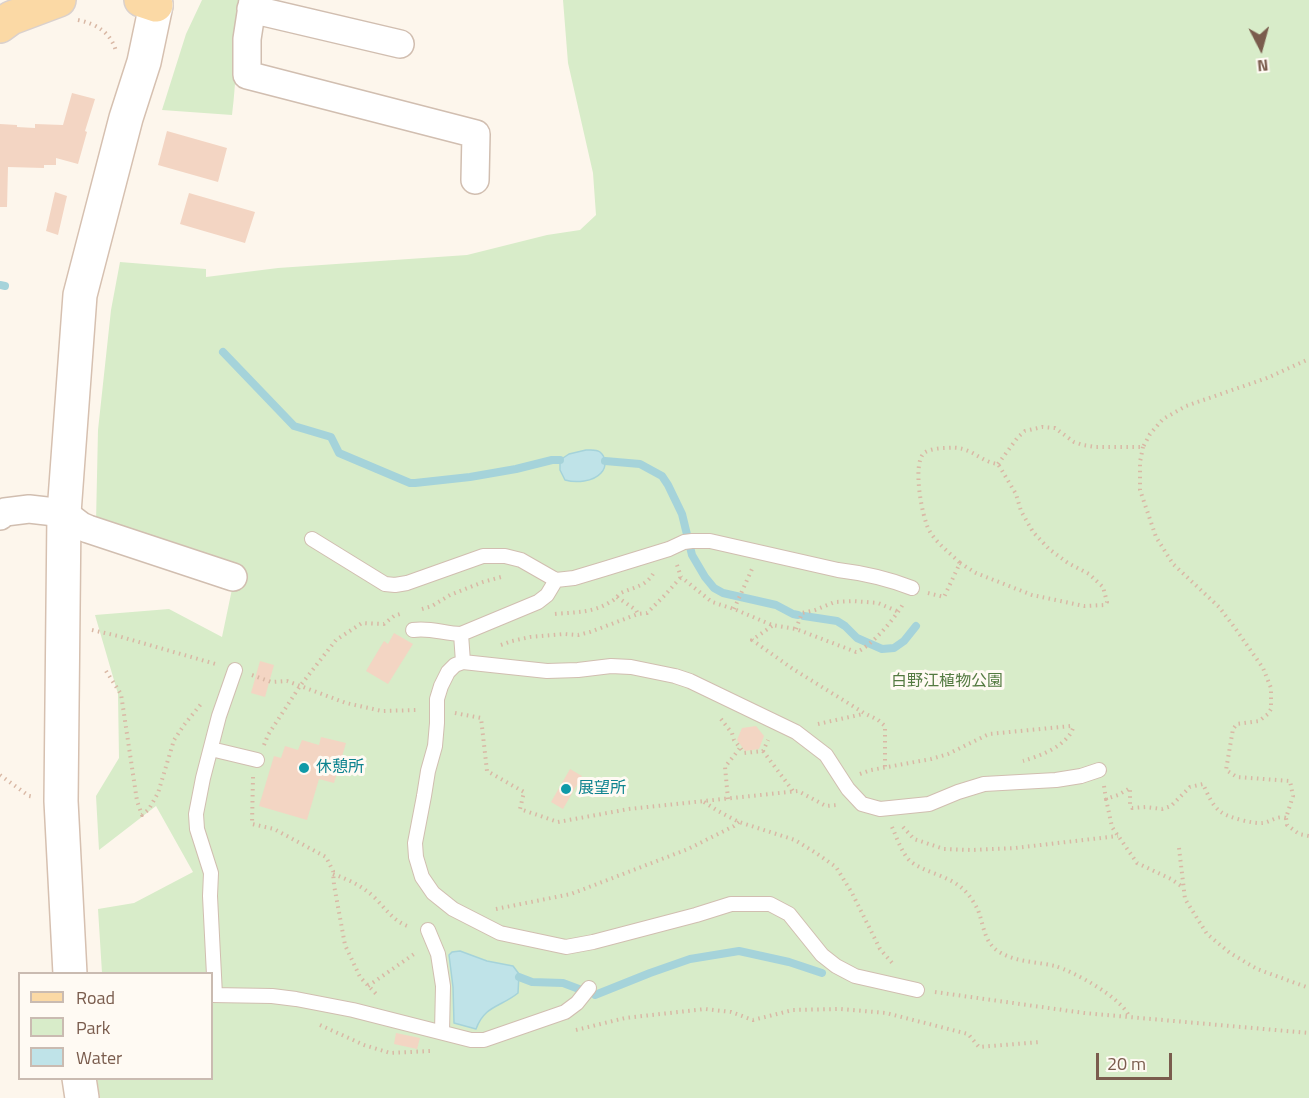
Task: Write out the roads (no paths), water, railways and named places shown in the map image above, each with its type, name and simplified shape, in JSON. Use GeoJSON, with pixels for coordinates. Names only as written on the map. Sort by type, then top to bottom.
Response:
{"type":"FeatureCollection","features":[{"type":"Feature","properties":{"kind":"main road"},"geometry":{"type":"LineString","coordinates":[[0,26],[11,18],[67,10]]}},
{"type":"Feature","properties":{"kind":"street"},"geometry":{"type":"LineString","coordinates":[[70,972],[61,801],[64,513],[80,295],[126,118],[144,62],[154,1]]}},
{"type":"Feature","properties":{"kind":"street"},"geometry":{"type":"LineString","coordinates":[[400,44],[252,5],[247,75],[476,134],[475,180]]}},
{"type":"Feature","properties":{"kind":"street"},"geometry":{"type":"LineString","coordinates":[[0,516],[5,512],[29,509],[64,513],[88,529],[233,578]]}},
{"type":"Feature","properties":{"kind":"street"},"geometry":{"type":"LineString","coordinates":[[79,1080],[82,1098]]}},
{"type":"Feature","properties":{"kind":"lane"},"geometry":{"type":"LineString","coordinates":[[312,539],[385,584],[395,585],[407,583],[483,556],[494,555],[521,560],[556,580],[574,578],[678,545],[710,541],[838,570],[853,571],[912,588]]}},
{"type":"Feature","properties":{"kind":"lane"},"geometry":{"type":"LineString","coordinates":[[413,630],[426,628],[461,634],[538,602],[547,595],[556,580]]}},
{"type":"Feature","properties":{"kind":"lane"},"geometry":{"type":"LineString","coordinates":[[461,634],[470,663]]}},
{"type":"Feature","properties":{"kind":"lane"},"geometry":{"type":"LineString","coordinates":[[917,990],[855,976],[836,966],[822,955],[789,914],[770,904],[731,904],[593,942],[566,947],[500,933],[458,912],[433,893],[422,877],[416,857],[415,843],[428,771],[435,746],[437,699],[448,672],[455,665],[470,663],[547,671],[611,666],[631,667],[675,676],[794,731],[825,755],[848,789],[862,804],[880,809],[929,804],[984,784],[1056,780],[1099,770]]}},
{"type":"Feature","properties":{"kind":"lane"},"geometry":{"type":"LineString","coordinates":[[212,972],[211,873],[197,830],[196,813],[219,716],[235,670]]}},
{"type":"Feature","properties":{"kind":"lane"},"geometry":{"type":"LineString","coordinates":[[211,749],[257,760]]}},
{"type":"Feature","properties":{"kind":"lane"},"geometry":{"type":"LineString","coordinates":[[428,930],[438,954],[443,986],[442,1032]]}},
{"type":"Feature","properties":{"kind":"lane"},"geometry":{"type":"LineString","coordinates":[[213,995],[272,996],[353,1010],[471,1040],[484,1040],[565,1012],[577,1003],[589,988]]}},
{"type":"Feature","properties":{"kind":"water"},"geometry":{"type":"Polygon","coordinates":[[[597,450],[602,454],[605,462],[603,471],[589,480],[565,480],[560,470],[560,460],[569,454],[597,450]]]}},
{"type":"Feature","properties":{"kind":"water"},"geometry":{"type":"Polygon","coordinates":[[[460,951],[487,961],[513,966],[519,974],[518,993],[484,1015],[476,1029],[454,1023],[449,955],[460,951]]]}},
{"type":"Feature","properties":{"kind":"waterway"},"geometry":{"type":"LineString","coordinates":[[0,285],[5,286]]}},
{"type":"Feature","properties":{"kind":"waterway"},"geometry":{"type":"LineString","coordinates":[[223,352],[294,426],[331,437],[339,453],[410,483],[470,477],[560,460]]}},
{"type":"Feature","properties":{"kind":"waterway"},"geometry":{"type":"LineString","coordinates":[[605,461],[640,464],[662,476],[682,514],[692,555],[714,588],[723,593],[776,605],[798,615]]}},
{"type":"Feature","properties":{"kind":"waterway"},"geometry":{"type":"LineString","coordinates":[[804,616],[837,621],[857,638],[882,649],[894,648],[904,641],[916,626]]}},
{"type":"Feature","properties":{"kind":"waterway"},"geometry":{"type":"LineString","coordinates":[[593,993],[595,995],[690,959],[739,951],[789,962],[822,973]]}},
{"type":"Feature","properties":{"kind":"waterway"},"geometry":{"type":"LineString","coordinates":[[519,977],[532,982],[563,983],[579,989]]}},
{"type":"Feature","properties":{"kind":"place","name":"休憩所"},"geometry":{"type":"Point","coordinates":[304,768]}},
{"type":"Feature","properties":{"kind":"place","name":"展望所"},"geometry":{"type":"Point","coordinates":[566,789]}},
{"type":"Feature","properties":{"kind":"park label","name":"白野江植物公園"},"geometry":{"type":"Point","coordinates":[947,682]}}]}
